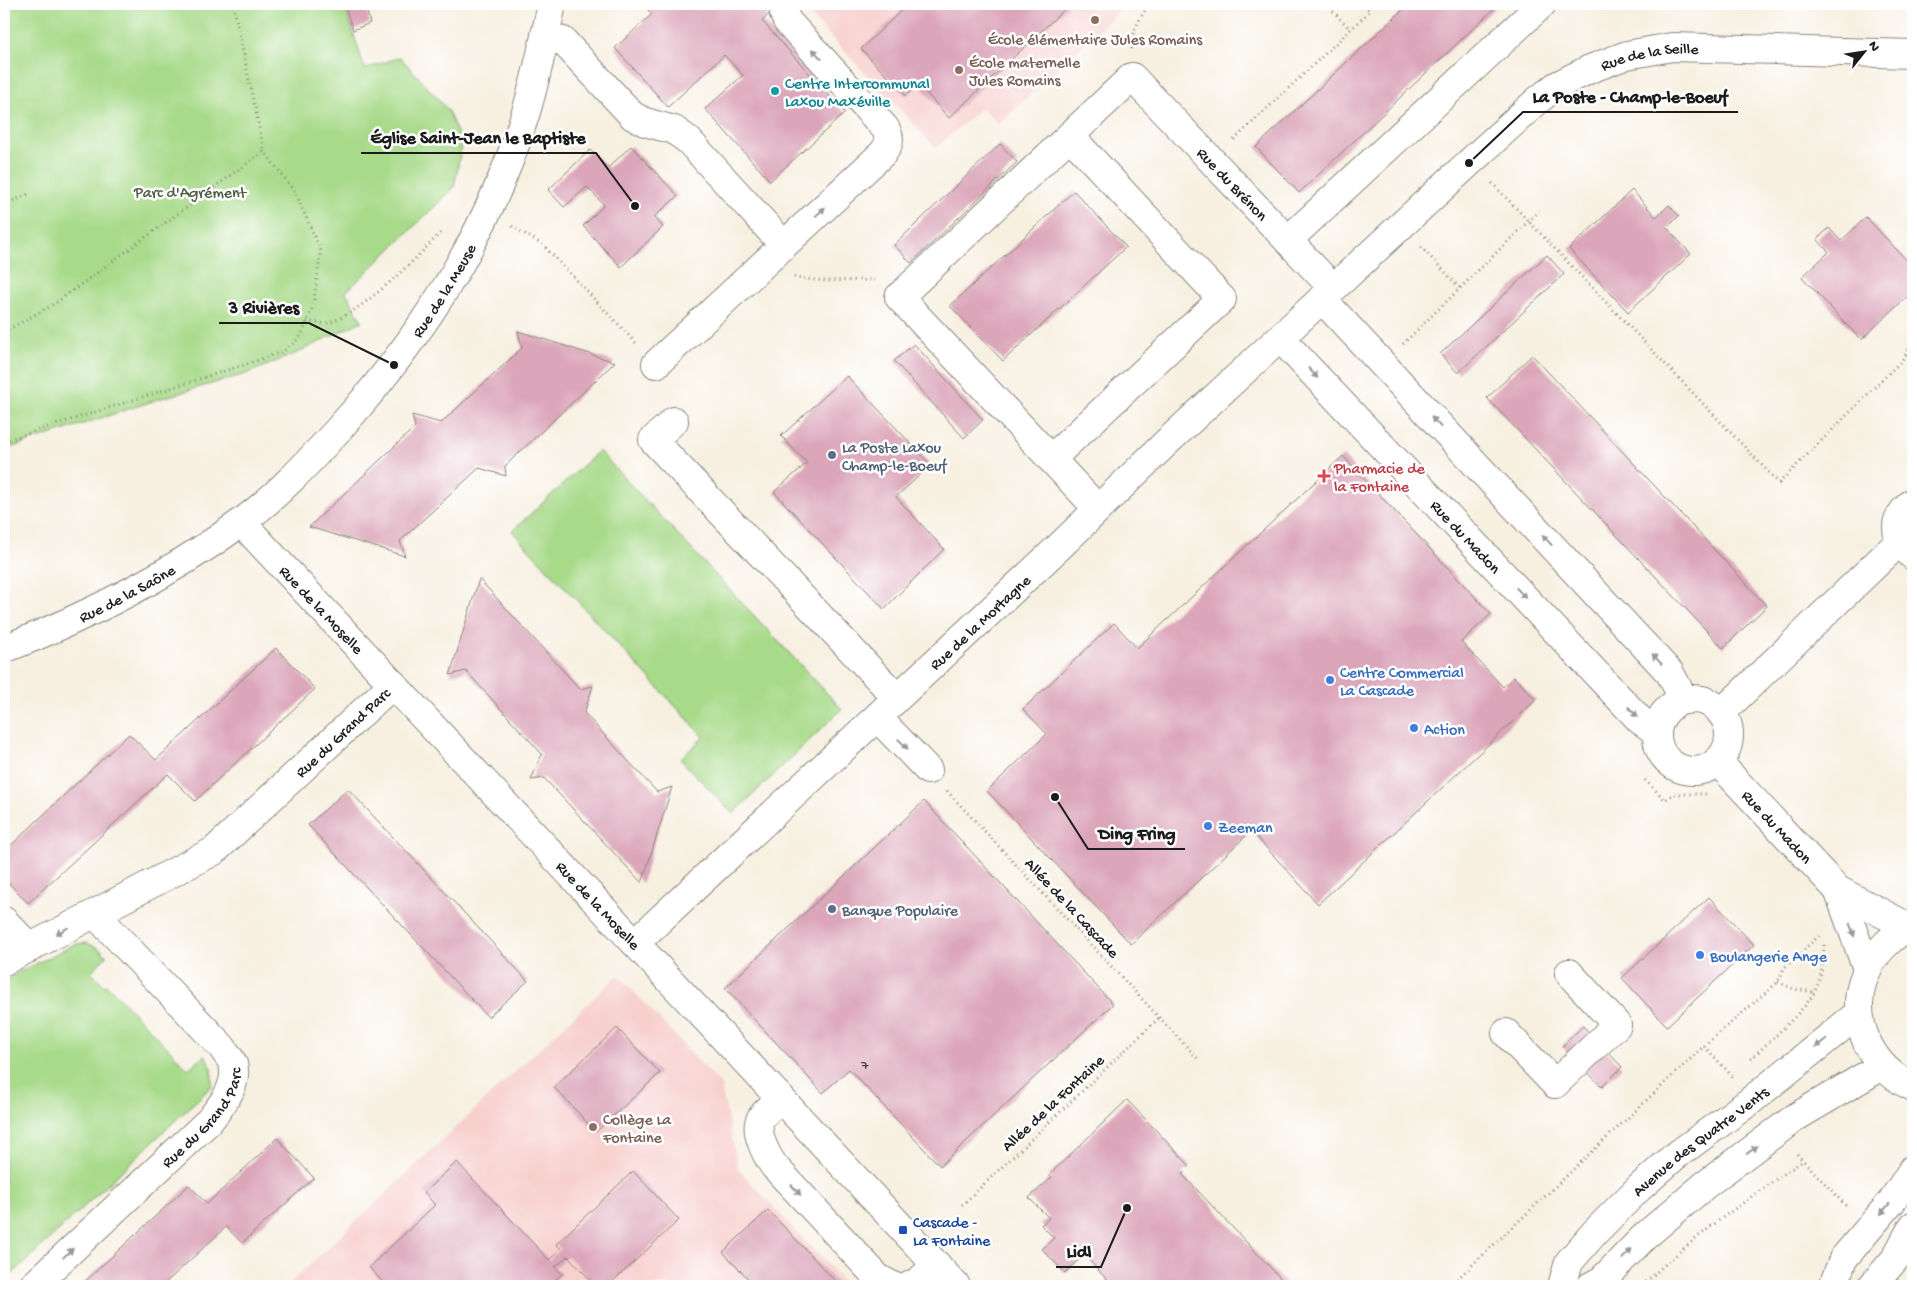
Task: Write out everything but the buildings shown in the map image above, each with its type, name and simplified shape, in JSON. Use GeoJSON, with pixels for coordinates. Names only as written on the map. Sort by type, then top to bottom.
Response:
{"type":"FeatureCollection","features":[{"type":"Feature","properties":{"kind":"street","name":"Rue de la Meuse"},"geometry":{"type":"LineString","coordinates":[[241,522],[289,481],[317,452],[394,365],[442,297],[484,218],[525,114],[539,66],[552,4]]}},
{"type":"Feature","properties":{"kind":"street"},"geometry":{"type":"LineString","coordinates":[[656,364],[883,153],[889,145],[889,136],[885,128],[787,21],[784,14],[785,4]]}},
{"type":"Feature","properties":{"kind":"street"},"geometry":{"type":"LineString","coordinates":[[1288,240],[1542,4]]}},
{"type":"Feature","properties":{"kind":"street"},"geometry":{"type":"LineString","coordinates":[[545,36],[563,41],[633,116],[645,122],[674,130],[688,140],[779,250]]}},
{"type":"Feature","properties":{"kind":"street","name":"Rue de la Seille"},"geometry":{"type":"LineString","coordinates":[[1328,294],[1544,95],[1572,77],[1627,55],[1672,47],[1913,54]]}},
{"type":"Feature","properties":{"kind":"street"},"geometry":{"type":"LineString","coordinates":[[1098,509],[899,297],[1132,77]]}},
{"type":"Feature","properties":{"kind":"street","name":"Rue du Brénon"},"geometry":{"type":"LineString","coordinates":[[1132,77],[1288,240],[1328,294]]}},
{"type":"Feature","properties":{"kind":"street"},"geometry":{"type":"LineString","coordinates":[[1051,459],[1222,299],[1070,136]]}},
{"type":"Feature","properties":{"kind":"street"},"geometry":{"type":"LineString","coordinates":[[1328,294],[1382,364],[1670,673],[1684,700]]}},
{"type":"Feature","properties":{"kind":"street","name":"Rue de la Mortagne"},"geometry":{"type":"LineString","coordinates":[[635,944],[1328,294]]}},
{"type":"Feature","properties":{"kind":"street","name":"Rue du Madon"},"geometry":{"type":"LineString","coordinates":[[1280,338],[1640,720],[1657,732]]}},
{"type":"Feature","properties":{"kind":"street"},"geometry":{"type":"LineString","coordinates":[[674,421],[653,440],[897,698]]}},
{"type":"Feature","properties":{"kind":"street"},"geometry":{"type":"LineString","coordinates":[[1721,713],[1906,549],[1896,524],[1899,515],[1913,502]]}},
{"type":"Feature","properties":{"kind":"street","name":"Rue de la Saône"},"geometry":{"type":"LineString","coordinates":[[4,648],[51,630],[105,605],[190,558],[241,522]]}},
{"type":"Feature","properties":{"kind":"street","name":"Rue de la Moselle"},"geometry":{"type":"LineString","coordinates":[[241,522],[956,1286]]}},
{"type":"Feature","properties":{"kind":"street","name":"Rue du Grand Parc"},"geometry":{"type":"LineString","coordinates":[[4,961],[214,851],[393,684]]}},
{"type":"Feature","properties":{"kind":"street"},"geometry":{"type":"LineString","coordinates":[[1696,699],[1718,708],[1725,718],[1728,729],[1728,741],[1725,752],[1718,762],[1698,771],[1688,771],[1668,761],[1658,742],[1657,732],[1660,721],[1666,711],[1674,704],[1684,700],[1696,699]]}},
{"type":"Feature","properties":{"kind":"street"},"geometry":{"type":"LineString","coordinates":[[877,717],[928,770]]}},
{"type":"Feature","properties":{"kind":"street","name":"Rue du Madon"},"geometry":{"type":"LineString","coordinates":[[1718,762],[1838,890],[1910,926]]}},
{"type":"Feature","properties":{"kind":"street","name":"Rue du Madon"},"geometry":{"type":"LineString","coordinates":[[1838,890],[1867,969]]}},
{"type":"Feature","properties":{"kind":"street","name":"Rue du Grand Parc"},"geometry":{"type":"LineString","coordinates":[[33,1286],[209,1121],[225,1101],[233,1081],[233,1064],[222,1047],[95,914]]}},
{"type":"Feature","properties":{"kind":"street"},"geometry":{"type":"LineString","coordinates":[[4,921],[30,948]]}},
{"type":"Feature","properties":{"kind":"street"},"geometry":{"type":"LineString","coordinates":[[1910,926],[1892,938],[1877,952],[1867,969],[1860,990],[1859,1013],[1862,1032],[1870,1051],[1882,1066],[1901,1082],[1913,1087]]}},
{"type":"Feature","properties":{"kind":"street"},"geometry":{"type":"LineString","coordinates":[[1506,1033],[1555,1084],[1616,1025],[1569,973]]}},
{"type":"Feature","properties":{"kind":"street","name":"Avenue des Quatre Vents"},"geometry":{"type":"LineString","coordinates":[[1562,1286],[1569,1262],[1595,1232],[1638,1189],[1674,1157],[1749,1102],[1859,1013]]}},
{"type":"Feature","properties":{"kind":"street"},"geometry":{"type":"LineString","coordinates":[[1591,1286],[1602,1280],[1644,1237],[1705,1185],[1796,1117],[1882,1066]]}},
{"type":"Feature","properties":{"kind":"street"},"geometry":{"type":"LineString","coordinates":[[781,1099],[760,1119],[759,1126],[765,1152],[774,1166],[878,1278],[893,1286]]}},
{"type":"Feature","properties":{"kind":"street"},"geometry":{"type":"LineString","coordinates":[[1833,1286],[1843,1259],[1892,1201],[1913,1170]]}},
{"type":"Feature","properties":{"kind":"street"},"geometry":{"type":"LineString","coordinates":[[1872,1286],[1895,1259],[1913,1226]]}},
{"type":"Feature","properties":{"kind":"street"},"geometry":{"type":"LineString","coordinates":[[909,1286],[919,1281],[937,1265]]}},
{"type":"Feature","properties":{"kind":"path"},"geometry":{"type":"LineString","coordinates":[[4,441],[284,351],[303,332],[312,306],[321,251],[295,192],[264,150],[233,4]]}},
{"type":"Feature","properties":{"kind":"path"},"geometry":{"type":"LineString","coordinates":[[1132,77],[1132,38],[1139,18],[1150,4]]}},
{"type":"Feature","properties":{"kind":"path"},"geometry":{"type":"LineString","coordinates":[[1215,4],[1224,8],[1241,8],[1251,4]]}},
{"type":"Feature","properties":{"kind":"path"},"geometry":{"type":"LineString","coordinates":[[1326,4],[1350,29]]}},
{"type":"Feature","properties":{"kind":"path"},"geometry":{"type":"LineString","coordinates":[[1212,161],[1370,11],[1363,4]]}},
{"type":"Feature","properties":{"kind":"path"},"geometry":{"type":"LineString","coordinates":[[4,332],[54,304],[264,150]]}},
{"type":"Feature","properties":{"kind":"path"},"geometry":{"type":"LineString","coordinates":[[1495,187],[1779,482],[1902,360],[1913,343]]}},
{"type":"Feature","properties":{"kind":"path"},"geometry":{"type":"LineString","coordinates":[[4,205],[31,192]]}},
{"type":"Feature","properties":{"kind":"path"},"geometry":{"type":"LineString","coordinates":[[1382,364],[1539,211]]}},
{"type":"Feature","properties":{"kind":"path"},"geometry":{"type":"LineString","coordinates":[[484,218],[515,227],[543,245],[656,364]]}},
{"type":"Feature","properties":{"kind":"path"},"geometry":{"type":"LineString","coordinates":[[1400,226],[1460,288]]}},
{"type":"Feature","properties":{"kind":"path"},"geometry":{"type":"LineString","coordinates":[[307,321],[326,323],[356,309],[416,260],[442,231]]}},
{"type":"Feature","properties":{"kind":"path"},"geometry":{"type":"LineString","coordinates":[[779,250],[796,278],[824,281],[876,280],[899,297]]}},
{"type":"Feature","properties":{"kind":"path","name":"Allée de la Cascade"},"geometry":{"type":"LineString","coordinates":[[928,770],[1200,1061]]}},
{"type":"Feature","properties":{"kind":"path"},"geometry":{"type":"LineString","coordinates":[[1645,780],[1665,800],[1673,794],[1709,794]]}},
{"type":"Feature","properties":{"kind":"path"},"geometry":{"type":"LineString","coordinates":[[1450,1286],[1704,1046],[1778,982],[1784,968],[1824,932],[1824,964],[1814,992],[1802,1008],[1747,1063]]}},
{"type":"Feature","properties":{"kind":"path"},"geometry":{"type":"LineString","coordinates":[[1778,982],[1794,990],[1814,992]]}},
{"type":"Feature","properties":{"kind":"path","name":"Allée de la Fontaine"},"geometry":{"type":"LineString","coordinates":[[962,1205],[1160,1018]]}},
{"type":"Feature","properties":{"kind":"path"},"geometry":{"type":"LineString","coordinates":[[1704,1046],[1733,1077],[1736,1084]]}},
{"type":"Feature","properties":{"kind":"path"},"geometry":{"type":"LineString","coordinates":[[1733,1077],[1740,1070]]}},
{"type":"Feature","properties":{"kind":"path"},"geometry":{"type":"LineString","coordinates":[[1797,1153],[1853,1213]]}},
{"type":"Feature","properties":{"kind":"path"},"geometry":{"type":"LineString","coordinates":[[1641,1286],[1662,1266],[1726,1215],[1804,1160]]}},
{"type":"Feature","properties":{"kind":"shaded area","name":"École maternelle Jules Romains"},"geometry":{"type":"Polygon","coordinates":[[[813,4],[1126,4],[998,125],[982,107],[936,148],[812,17],[813,4]]]}},
{"type":"Feature","properties":{"kind":"shaded area","name":"Collège La Fontaine"},"geometry":{"type":"Polygon","coordinates":[[[618,975],[721,1085],[738,1169],[848,1286],[287,1286],[618,975]]]}},
{"type":"Feature","properties":{"kind":"green space","name":"Parc d'Agrément"},"geometry":{"type":"Polygon","coordinates":[[[4,4],[344,4],[365,69],[400,57],[447,109],[462,144],[454,188],[346,292],[362,321],[297,353],[246,374],[162,398],[4,450],[4,4]]]}},
{"type":"Feature","properties":{"kind":"green space"},"geometry":{"type":"Polygon","coordinates":[[[599,451],[842,709],[733,814],[680,759],[704,737],[512,531],[599,451]]]}},
{"type":"Feature","properties":{"kind":"green space"},"geometry":{"type":"Polygon","coordinates":[[[87,943],[98,948],[107,956],[91,972],[105,986],[107,985],[188,1069],[205,1055],[212,1069],[212,1086],[4,1282],[4,980],[75,944],[87,943]]]}},
{"type":"Feature","properties":{"kind":"place","name":"École élémentaire Jules Romains"},"geometry":{"type":"Point","coordinates":[1095,20]}},
{"type":"Feature","properties":{"kind":"place","name":"École maternelle Jules Romains"},"geometry":{"type":"Point","coordinates":[959,70]}},
{"type":"Feature","properties":{"kind":"place","name":"Centre Intercommunal Laxou Maxéville"},"geometry":{"type":"Point","coordinates":[775,91]}},
{"type":"Feature","properties":{"kind":"place","name":"La Poste - Champ-le-Boeuf"},"geometry":{"type":"Point","coordinates":[1469,163]}},
{"type":"Feature","properties":{"kind":"place","name":"Église Saint-Jean le Baptiste"},"geometry":{"type":"Point","coordinates":[635,206]}},
{"type":"Feature","properties":{"kind":"place","name":"3 Rivières"},"geometry":{"type":"Point","coordinates":[394,365]}},
{"type":"Feature","properties":{"kind":"place","name":"La Poste Laxou Champ-le-Boeuf"},"geometry":{"type":"Point","coordinates":[832,455]}},
{"type":"Feature","properties":{"kind":"place","name":"Pharmacie de la Fontaine"},"geometry":{"type":"Point","coordinates":[1324,476]}},
{"type":"Feature","properties":{"kind":"place","name":"Centre Commercial La Cascade"},"geometry":{"type":"Point","coordinates":[1330,680]}},
{"type":"Feature","properties":{"kind":"place","name":"Action"},"geometry":{"type":"Point","coordinates":[1414,728]}},
{"type":"Feature","properties":{"kind":"place","name":"Ding Fring"},"geometry":{"type":"Point","coordinates":[1055,797]}},
{"type":"Feature","properties":{"kind":"place","name":"Zeeman"},"geometry":{"type":"Point","coordinates":[1208,826]}},
{"type":"Feature","properties":{"kind":"place","name":"Banque Populaire"},"geometry":{"type":"Point","coordinates":[832,909]}},
{"type":"Feature","properties":{"kind":"place","name":"Boulangerie Ange"},"geometry":{"type":"Point","coordinates":[1700,955]}},
{"type":"Feature","properties":{"kind":"place","name":"Collège La Fontaine"},"geometry":{"type":"Point","coordinates":[593,1127]}},
{"type":"Feature","properties":{"kind":"place","name":"Lidl"},"geometry":{"type":"Point","coordinates":[1127,1208]}},
{"type":"Feature","properties":{"kind":"place","name":"Cascade - La Fontaine"},"geometry":{"type":"Point","coordinates":[903,1230]}}]}
